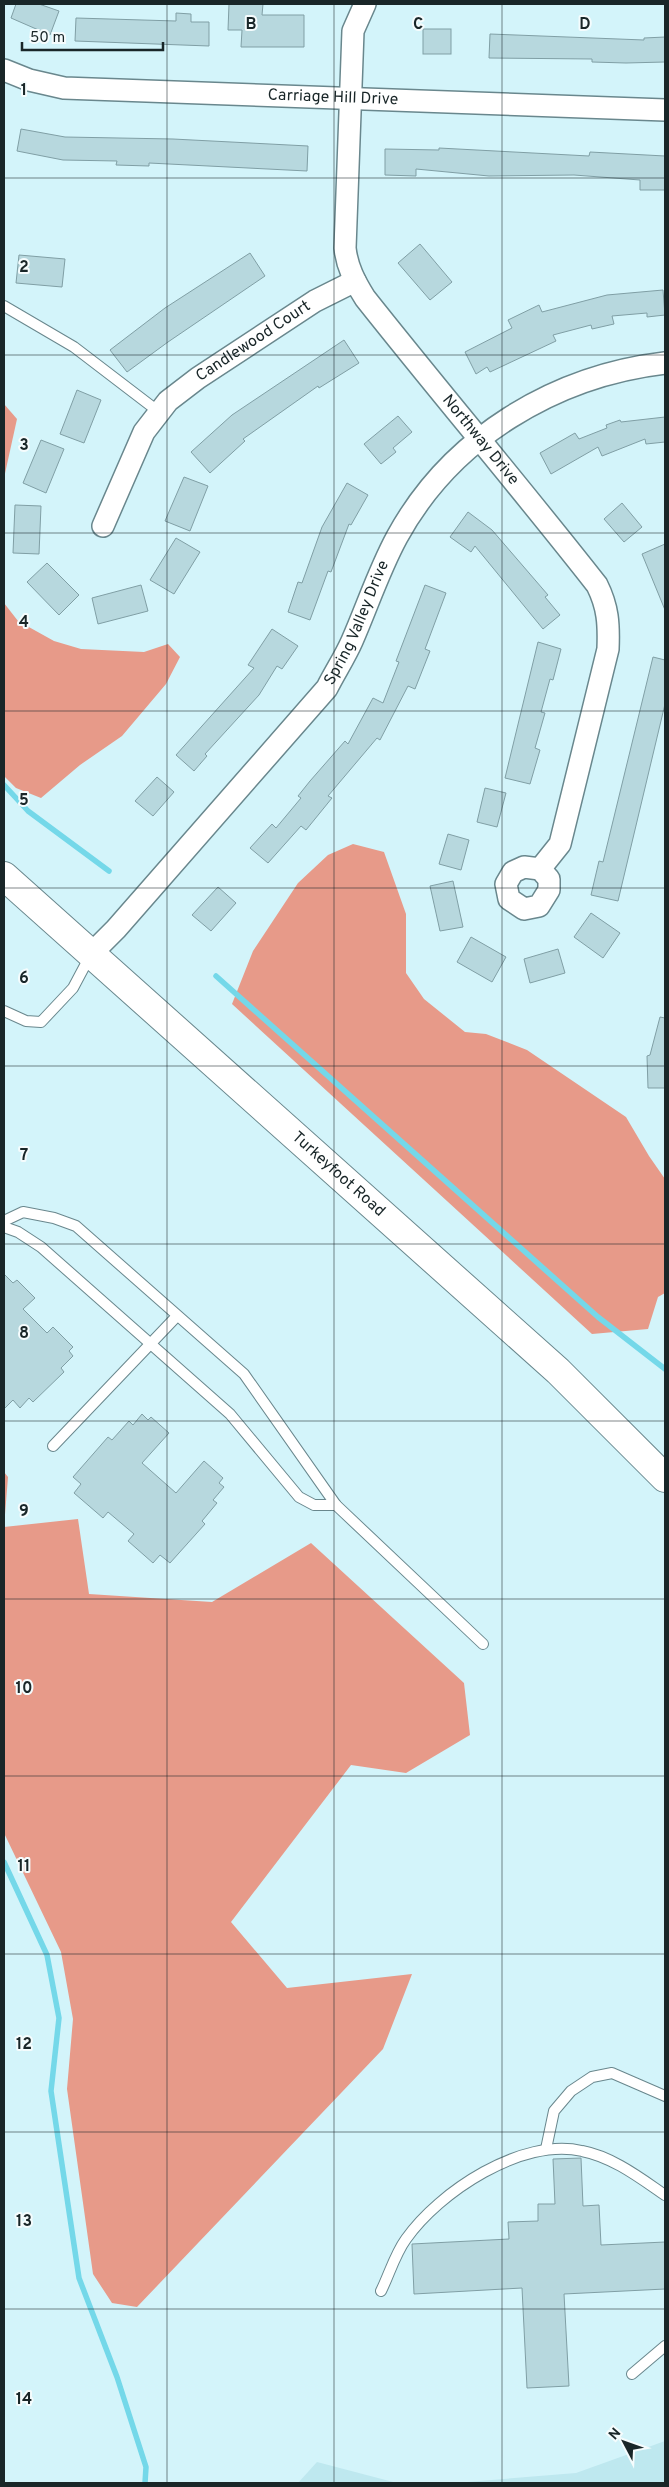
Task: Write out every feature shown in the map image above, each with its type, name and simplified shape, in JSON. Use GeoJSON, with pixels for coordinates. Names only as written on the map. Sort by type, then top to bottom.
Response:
{"type":"FeatureCollection","features":[{"type":"Feature","properties":{"kind":"main road","name":"Turkeyfoot Road"},"geometry":{"type":"LineString","coordinates":[[4,876],[558,1371],[661,1466]]}},
{"type":"Feature","properties":{"kind":"street","name":"Northway Drive"},"geometry":{"type":"LineString","coordinates":[[365,4],[353,31],[349,99],[346,260],[365,298],[597,585],[605,600],[609,618],[608,648],[560,844],[540,869]]}},
{"type":"Feature","properties":{"kind":"street","name":"Carriage Hill Drive"},"geometry":{"type":"LineString","coordinates":[[4,70],[28,80],[64,88],[665,110]]}},
{"type":"Feature","properties":{"kind":"street","name":"Candlewood Court"},"geometry":{"type":"LineString","coordinates":[[103,526],[144,432],[168,401],[198,378],[315,301],[355,281]]}},
{"type":"Feature","properties":{"kind":"street","name":"Spring Valley Drive"},"geometry":{"type":"LineString","coordinates":[[92,953],[327,688],[351,643],[396,538],[420,499],[446,469],[478,440],[519,410],[581,381],[631,368],[665,364]]}},
{"type":"Feature","properties":{"kind":"lane"},"geometry":{"type":"LineString","coordinates":[[4,306],[74,347],[158,412]]}},
{"type":"Feature","properties":{"kind":"lane"},"geometry":{"type":"LineString","coordinates":[[4,1011],[26,1021],[41,1022],[73,988],[92,953]]}},
{"type":"Feature","properties":{"kind":"lane"},"geometry":{"type":"LineString","coordinates":[[4,1221],[23,1212],[54,1218],[76,1226],[244,1374],[336,1505],[483,1644]]}},
{"type":"Feature","properties":{"kind":"lane"},"geometry":{"type":"LineString","coordinates":[[4,1227],[18,1232],[41,1247],[152,1342],[230,1414],[299,1497],[314,1505],[336,1505]]}},
{"type":"Feature","properties":{"kind":"lane"},"geometry":{"type":"LineString","coordinates":[[53,1446],[177,1316]]}},
{"type":"Feature","properties":{"kind":"lane"},"geometry":{"type":"LineString","coordinates":[[546,2149],[554,2111],[571,2091],[592,2077],[612,2073],[665,2096]]}},
{"type":"Feature","properties":{"kind":"lane"},"geometry":{"type":"LineString","coordinates":[[381,2291],[405,2240],[428,2213],[460,2187],[516,2158],[546,2149],[581,2150],[616,2163],[665,2196]]}},
{"type":"Feature","properties":{"kind":"lane"},"geometry":{"type":"LineString","coordinates":[[632,2374],[665,2346]]}},
{"type":"Feature","properties":{"kind":"shaded area"},"geometry":{"type":"Polygon","coordinates":[[[4,404],[17,419],[4,478],[4,404]]]}},
{"type":"Feature","properties":{"kind":"shaded area"},"geometry":{"type":"Polygon","coordinates":[[[4,603],[18,621],[54,641],[81,649],[144,652],[168,644],[180,657],[166,684],[122,736],[80,765],[41,798],[16,788],[4,776],[4,603]]]}},
{"type":"Feature","properties":{"kind":"shaded area"},"geometry":{"type":"Polygon","coordinates":[[[353,844],[384,852],[406,914],[406,973],[424,999],[465,1032],[486,1034],[527,1050],[626,1117],[665,1179],[665,1293],[658,1297],[648,1329],[592,1334],[232,1004],[253,951],[298,883],[328,855],[353,844]]]}},
{"type":"Feature","properties":{"kind":"shaded area"},"geometry":{"type":"Polygon","coordinates":[[[4,1472],[8,1477],[4,1527],[4,1472]]]}},
{"type":"Feature","properties":{"kind":"shaded area"},"geometry":{"type":"Polygon","coordinates":[[[78,1519],[89,1594],[212,1602],[311,1543],[464,1683],[470,1735],[406,1773],[351,1765],[231,1922],[287,1988],[412,1974],[383,2049],[137,2307],[112,2303],[93,2274],[67,2089],[73,2019],[61,1952],[4,1833],[4,1527],[78,1519]]]}},
{"type":"Feature","properties":{"kind":"shaded area"},"geometry":{"type":"Polygon","coordinates":[[[665,2441],[665,2483],[455,2483],[576,2473],[665,2441]]]}},
{"type":"Feature","properties":{"kind":"shaded area"},"geometry":{"type":"Polygon","coordinates":[[[317,2462],[397,2483],[298,2483],[317,2462]]]}},
{"type":"Feature","properties":{"kind":"building"},"geometry":{"type":"Polygon","coordinates":[[[16,4],[39,4],[59,11],[50,35],[11,18],[16,4]]]}},
{"type":"Feature","properties":{"kind":"building"},"geometry":{"type":"Polygon","coordinates":[[[229,4],[263,4],[262,15],[304,15],[304,47],[241,47],[242,30],[228,30],[229,4]]]}},
{"type":"Feature","properties":{"kind":"building"},"geometry":{"type":"Polygon","coordinates":[[[176,13],[191,14],[191,22],[209,22],[209,46],[75,41],[76,18],[176,21],[176,13]]]}},
{"type":"Feature","properties":{"kind":"building"},"geometry":{"type":"Polygon","coordinates":[[[423,29],[451,29],[451,54],[423,54],[423,29]]]}},
{"type":"Feature","properties":{"kind":"building"},"geometry":{"type":"Polygon","coordinates":[[[490,34],[644,40],[644,38],[665,37],[665,62],[626,63],[592,62],[592,59],[489,58],[490,34]]]}},
{"type":"Feature","properties":{"kind":"building"},"geometry":{"type":"Polygon","coordinates":[[[21,129],[65,137],[173,139],[308,146],[307,171],[149,163],[149,166],[116,165],[117,161],[63,160],[17,151],[21,129]]]}},
{"type":"Feature","properties":{"kind":"building"},"geometry":{"type":"Polygon","coordinates":[[[439,148],[589,156],[590,152],[665,156],[665,190],[640,190],[640,180],[574,175],[489,176],[416,169],[416,176],[385,175],[385,149],[439,150],[439,148]]]}},
{"type":"Feature","properties":{"kind":"building"},"geometry":{"type":"Polygon","coordinates":[[[420,244],[452,282],[430,300],[398,263],[420,244]]]}},
{"type":"Feature","properties":{"kind":"building"},"geometry":{"type":"Polygon","coordinates":[[[250,253],[265,276],[127,372],[110,350],[165,308],[250,253]]]}},
{"type":"Feature","properties":{"kind":"building"},"geometry":{"type":"Polygon","coordinates":[[[19,255],[65,259],[62,287],[16,283],[19,255]]]}},
{"type":"Feature","properties":{"kind":"building"},"geometry":{"type":"Polygon","coordinates":[[[663,290],[665,315],[647,317],[647,313],[612,316],[614,324],[592,329],[591,325],[553,335],[556,341],[490,372],[487,367],[476,374],[465,352],[512,328],[508,320],[539,305],[542,312],[607,295],[663,290]]]}},
{"type":"Feature","properties":{"kind":"building"},"geometry":{"type":"Polygon","coordinates":[[[344,340],[359,363],[319,388],[318,386],[243,439],[245,441],[210,473],[191,452],[232,415],[344,340]]]}},
{"type":"Feature","properties":{"kind":"building"},"geometry":{"type":"Polygon","coordinates":[[[77,390],[101,400],[84,443],[60,434],[77,390]]]}},
{"type":"Feature","properties":{"kind":"building"},"geometry":{"type":"Polygon","coordinates":[[[398,416],[412,432],[393,448],[396,452],[381,464],[364,444],[398,416]]]}},
{"type":"Feature","properties":{"kind":"building"},"geometry":{"type":"Polygon","coordinates":[[[665,417],[665,442],[646,444],[645,439],[602,456],[598,447],[551,474],[540,453],[575,433],[579,439],[607,428],[606,425],[620,420],[621,422],[665,417]]]}},
{"type":"Feature","properties":{"kind":"building"},"geometry":{"type":"Polygon","coordinates":[[[41,440],[64,449],[46,493],[23,483],[41,440]]]}},
{"type":"Feature","properties":{"kind":"building"},"geometry":{"type":"Polygon","coordinates":[[[184,477],[208,486],[190,531],[165,521],[184,477]]]}},
{"type":"Feature","properties":{"kind":"building"},"geometry":{"type":"Polygon","coordinates":[[[347,483],[368,495],[351,525],[349,524],[331,572],[328,571],[310,620],[288,612],[298,582],[302,583],[322,527],[347,483]]]}},
{"type":"Feature","properties":{"kind":"building"},"geometry":{"type":"Polygon","coordinates":[[[622,503],[642,527],[624,542],[604,519],[622,503]]]}},
{"type":"Feature","properties":{"kind":"building"},"geometry":{"type":"Polygon","coordinates":[[[15,505],[41,506],[39,554],[13,553],[15,505]]]}},
{"type":"Feature","properties":{"kind":"building"},"geometry":{"type":"Polygon","coordinates":[[[468,512],[492,530],[548,595],[545,597],[560,615],[543,629],[475,546],[471,552],[450,537],[468,512]]]}},
{"type":"Feature","properties":{"kind":"building"},"geometry":{"type":"Polygon","coordinates":[[[176,538],[200,552],[174,594],[150,580],[176,538]]]}},
{"type":"Feature","properties":{"kind":"building"},"geometry":{"type":"Polygon","coordinates":[[[665,544],[665,610],[642,554],[665,544]]]}},
{"type":"Feature","properties":{"kind":"building"},"geometry":{"type":"Polygon","coordinates":[[[47,563],[79,595],[59,615],[27,582],[47,563]]]}},
{"type":"Feature","properties":{"kind":"building"},"geometry":{"type":"Polygon","coordinates":[[[141,585],[148,611],[98,624],[92,598],[141,585]]]}},
{"type":"Feature","properties":{"kind":"building"},"geometry":{"type":"Polygon","coordinates":[[[425,585],[446,593],[425,649],[430,651],[415,689],[408,686],[380,740],[377,738],[328,796],[332,798],[306,830],[301,826],[268,863],[250,848],[272,824],[276,828],[301,798],[298,796],[310,781],[345,741],[348,744],[373,698],[383,703],[399,662],[396,661],[425,585]]]}},
{"type":"Feature","properties":{"kind":"building"},"geometry":{"type":"Polygon","coordinates":[[[272,629],[298,646],[282,669],[277,666],[259,695],[205,754],[207,756],[194,771],[176,755],[254,668],[248,665],[272,629]]]}},
{"type":"Feature","properties":{"kind":"building"},"geometry":{"type":"Polygon","coordinates":[[[538,642],[561,649],[553,680],[550,679],[541,712],[545,713],[535,748],[540,750],[530,784],[505,778],[538,642]]]}},
{"type":"Feature","properties":{"kind":"building"},"geometry":{"type":"Polygon","coordinates":[[[653,657],[665,660],[665,704],[618,901],[591,895],[599,861],[603,862],[653,657]]]}},
{"type":"Feature","properties":{"kind":"building"},"geometry":{"type":"Polygon","coordinates":[[[157,777],[174,792],[153,816],[135,801],[157,777]]]}},
{"type":"Feature","properties":{"kind":"building"},"geometry":{"type":"Polygon","coordinates":[[[485,788],[506,793],[497,827],[477,822],[485,788]]]}},
{"type":"Feature","properties":{"kind":"building"},"geometry":{"type":"Polygon","coordinates":[[[448,834],[469,840],[461,870],[439,864],[448,834]]]}},
{"type":"Feature","properties":{"kind":"building"},"geometry":{"type":"Polygon","coordinates":[[[453,881],[463,927],[440,931],[430,886],[453,881]]]}},
{"type":"Feature","properties":{"kind":"building"},"geometry":{"type":"Polygon","coordinates":[[[218,887],[236,903],[211,931],[192,915],[218,887]]]}},
{"type":"Feature","properties":{"kind":"building"},"geometry":{"type":"Polygon","coordinates":[[[591,913],[620,933],[603,958],[574,937],[591,913]]]}},
{"type":"Feature","properties":{"kind":"building"},"geometry":{"type":"Polygon","coordinates":[[[471,937],[506,957],[492,982],[457,962],[471,937]]]}},
{"type":"Feature","properties":{"kind":"building"},"geometry":{"type":"Polygon","coordinates":[[[558,949],[565,973],[530,983],[524,959],[558,949]]]}},
{"type":"Feature","properties":{"kind":"building"},"geometry":{"type":"Polygon","coordinates":[[[660,1017],[665,1018],[665,1088],[648,1088],[647,1056],[650,1055],[660,1017]]]}},
{"type":"Feature","properties":{"kind":"building"},"geometry":{"type":"Polygon","coordinates":[[[4,1274],[13,1283],[17,1280],[35,1298],[23,1309],[47,1333],[53,1327],[73,1347],[69,1351],[73,1356],[61,1368],[64,1372],[33,1402],[29,1398],[20,1408],[13,1400],[4,1409],[4,1274]]]}},
{"type":"Feature","properties":{"kind":"building"},"geometry":{"type":"Polygon","coordinates":[[[142,1414],[148,1420],[151,1417],[169,1433],[142,1463],[176,1493],[204,1461],[223,1478],[219,1483],[224,1487],[213,1500],[217,1503],[202,1521],[205,1524],[170,1563],[160,1555],[153,1563],[128,1541],[134,1534],[108,1512],[103,1518],[74,1493],[81,1484],[73,1477],[108,1437],[112,1440],[129,1421],[133,1425],[142,1414]]]}},
{"type":"Feature","properties":{"kind":"building"},"geometry":{"type":"Polygon","coordinates":[[[581,2158],[583,2206],[599,2205],[601,2245],[665,2242],[665,2289],[564,2294],[569,2386],[527,2388],[522,2288],[414,2294],[412,2244],[509,2239],[508,2222],[538,2221],[538,2204],[555,2204],[553,2159],[581,2158]]]}},
{"type":"Feature","properties":{"kind":"waterway"},"geometry":{"type":"LineString","coordinates":[[4,785],[28,811],[109,871]]}},
{"type":"Feature","properties":{"kind":"waterway"},"geometry":{"type":"LineString","coordinates":[[216,976],[598,1317],[665,1369]]}},
{"type":"Feature","properties":{"kind":"waterway"},"geometry":{"type":"LineString","coordinates":[[4,1862],[47,1955],[59,2018],[51,2091],[79,2278],[117,2377],[146,2467],[145,2483]]}}]}
